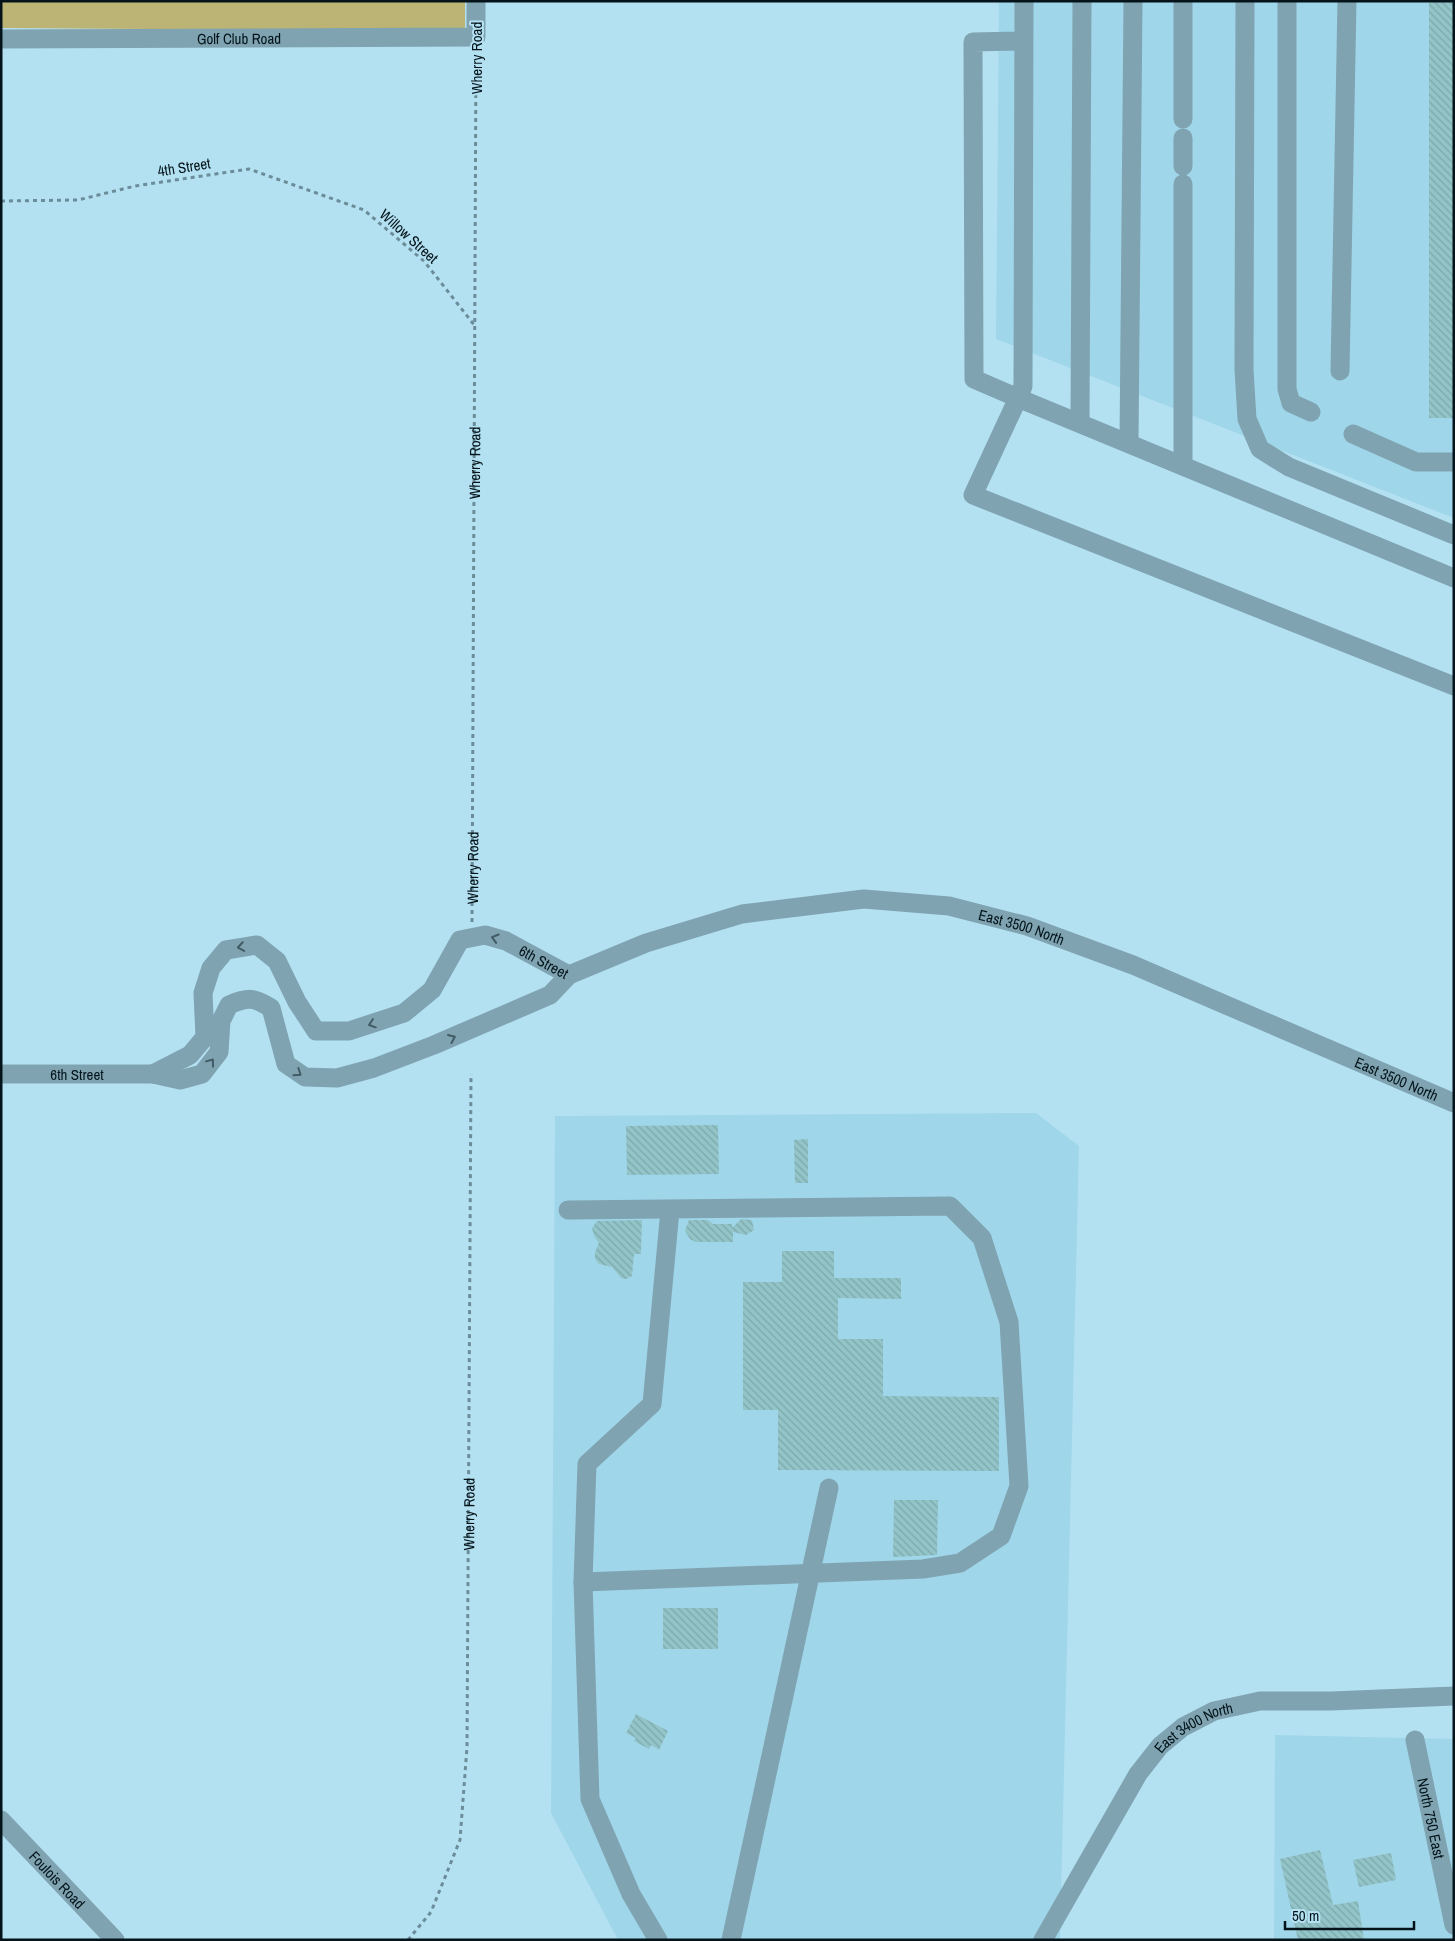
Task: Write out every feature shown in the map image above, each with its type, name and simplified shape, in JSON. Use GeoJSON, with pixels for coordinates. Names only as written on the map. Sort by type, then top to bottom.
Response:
{"type":"FeatureCollection","features":[{"type":"Feature","properties":{"kind":"street","name":"Wherry Road"},"geometry":{"type":"LineString","coordinates":[[476,1],[476,37]]}},
{"type":"Feature","properties":{"kind":"street"},"geometry":{"type":"LineString","coordinates":[[1024,1],[1023,386],[973,495],[1454,686]]}},
{"type":"Feature","properties":{"kind":"street"},"geometry":{"type":"LineString","coordinates":[[1080,423],[1082,1]]}},
{"type":"Feature","properties":{"kind":"street"},"geometry":{"type":"LineString","coordinates":[[1129,444],[1133,1]]}},
{"type":"Feature","properties":{"kind":"street"},"geometry":{"type":"LineString","coordinates":[[1183,1],[1183,466]]}},
{"type":"Feature","properties":{"kind":"street"},"geometry":{"type":"LineString","coordinates":[[1245,1],[1244,369],[1247,419],[1260,449],[1289,467],[1454,535]]}},
{"type":"Feature","properties":{"kind":"street"},"geometry":{"type":"LineString","coordinates":[[1287,1],[1287,389],[1291,403],[1312,412]]}},
{"type":"Feature","properties":{"kind":"street"},"geometry":{"type":"LineString","coordinates":[[1340,371],[1347,1]]}},
{"type":"Feature","properties":{"kind":"street","name":"Golf Club Road"},"geometry":{"type":"LineString","coordinates":[[1,39],[476,37]]}},
{"type":"Feature","properties":{"kind":"street"},"geometry":{"type":"LineString","coordinates":[[1024,41],[973,42],[974,379],[1454,578]]}},
{"type":"Feature","properties":{"kind":"street"},"geometry":{"type":"LineString","coordinates":[[1353,434],[1416,462],[1454,462]]}},
{"type":"Feature","properties":{"kind":"street","name":"East 3500 North"},"geometry":{"type":"LineString","coordinates":[[569,975],[646,943],[742,914],[864,899],[949,906],[1027,926],[1133,965],[1454,1103]]}},
{"type":"Feature","properties":{"kind":"street","name":"6th Street"},"geometry":{"type":"LineString","coordinates":[[1,1074],[153,1074],[180,1080],[202,1074],[219,1052],[221,1022],[229,1005],[243,999],[258,999],[271,1008],[286,1064],[305,1078],[337,1078],[374,1068],[434,1045],[550,995],[569,975],[506,941],[485,935],[460,940],[432,990],[404,1013],[350,1032],[316,1032],[296,1002],[277,961],[257,945],[226,950],[211,968],[204,993],[204,1037],[190,1055],[153,1074]]}},
{"type":"Feature","properties":{"kind":"street"},"geometry":{"type":"LineString","coordinates":[[568,1210],[950,1206],[982,1238],[1009,1322],[1019,1486],[1001,1536],[960,1563],[923,1569],[583,1582]]}},
{"type":"Feature","properties":{"kind":"street"},"geometry":{"type":"LineString","coordinates":[[658,1940],[631,1894],[590,1799],[583,1582],[588,1464],[652,1404],[670,1210]]}},
{"type":"Feature","properties":{"kind":"street"},"geometry":{"type":"LineString","coordinates":[[731,1940],[829,1488]]}},
{"type":"Feature","properties":{"kind":"street","name":"East 3400 North"},"geometry":{"type":"LineString","coordinates":[[1044,1940],[1138,1774],[1160,1746],[1183,1727],[1214,1711],[1260,1701],[1331,1701],[1454,1696]]}},
{"type":"Feature","properties":{"kind":"street","name":"North 750 East"},"geometry":{"type":"LineString","coordinates":[[1415,1740],[1454,1925]]}},
{"type":"Feature","properties":{"kind":"street","name":"Foulois Road"},"geometry":{"type":"LineString","coordinates":[[1,1820],[115,1940]]}},
{"type":"Feature","properties":{"kind":"path","name":"Wherry Road"},"geometry":{"type":"LineString","coordinates":[[472,925],[476,37]]}},
{"type":"Feature","properties":{"kind":"path","name":"4th Street"},"geometry":{"type":"LineString","coordinates":[[1,201],[78,200],[135,186],[250,169],[364,210]]}},
{"type":"Feature","properties":{"kind":"path","name":"Willow Street"},"geometry":{"type":"LineString","coordinates":[[364,210],[424,261],[476,326]]}},
{"type":"Feature","properties":{"kind":"path","name":"Wherry Road"},"geometry":{"type":"LineString","coordinates":[[408,1940],[431,1912],[460,1840],[466,1756],[471,1074]]}},
{"type":"Feature","properties":{"kind":"shaded area"},"geometry":{"type":"Polygon","coordinates":[[[1,1],[465,1],[465,31],[1,28],[1,1]]]}},
{"type":"Feature","properties":{"kind":"shaded area"},"geometry":{"type":"Polygon","coordinates":[[[999,1],[1454,1],[1454,518],[996,339],[999,1]]]}},
{"type":"Feature","properties":{"kind":"shaded area"},"geometry":{"type":"Polygon","coordinates":[[[1036,1113],[1079,1146],[1060,1940],[618,1940],[551,1813],[555,1116],[1036,1113]]]}},
{"type":"Feature","properties":{"kind":"shaded area"},"geometry":{"type":"Polygon","coordinates":[[[1275,1735],[1454,1739],[1454,1940],[1274,1940],[1275,1735]]]}},
{"type":"Feature","properties":{"kind":"building"},"geometry":{"type":"Polygon","coordinates":[[[1429,1],[1454,1],[1454,418],[1429,418],[1429,1]]]}},
{"type":"Feature","properties":{"kind":"building"},"geometry":{"type":"Polygon","coordinates":[[[718,1125],[719,1174],[627,1175],[626,1126],[718,1125]]]}},
{"type":"Feature","properties":{"kind":"building"},"geometry":{"type":"Polygon","coordinates":[[[808,1139],[808,1183],[795,1183],[794,1140],[808,1139]]]}},
{"type":"Feature","properties":{"kind":"building"},"geometry":{"type":"Polygon","coordinates":[[[741,1219],[752,1220],[754,1230],[746,1235],[733,1232],[733,1242],[696,1242],[690,1239],[685,1231],[689,1220],[708,1220],[713,1224],[732,1224],[732,1228],[741,1219]]]}},
{"type":"Feature","properties":{"kind":"building"},"geometry":{"type":"Polygon","coordinates":[[[642,1220],[641,1254],[634,1254],[632,1276],[626,1279],[621,1278],[612,1267],[599,1264],[595,1259],[595,1252],[599,1243],[594,1236],[592,1228],[597,1221],[642,1220]]]}},
{"type":"Feature","properties":{"kind":"building"},"geometry":{"type":"Polygon","coordinates":[[[782,1251],[834,1251],[834,1278],[901,1278],[901,1299],[838,1298],[838,1339],[883,1339],[883,1396],[999,1397],[999,1471],[778,1470],[778,1410],[743,1410],[743,1282],[782,1282],[782,1251]]]}},
{"type":"Feature","properties":{"kind":"building"},"geometry":{"type":"Polygon","coordinates":[[[894,1500],[938,1500],[937,1555],[893,1557],[894,1500]]]}},
{"type":"Feature","properties":{"kind":"building"},"geometry":{"type":"Polygon","coordinates":[[[663,1608],[718,1608],[718,1649],[663,1649],[663,1608]]]}},
{"type":"Feature","properties":{"kind":"building"},"geometry":{"type":"Polygon","coordinates":[[[636,1714],[668,1731],[659,1750],[651,1745],[649,1749],[634,1741],[636,1738],[626,1733],[636,1714]]]}},
{"type":"Feature","properties":{"kind":"building"},"geometry":{"type":"Polygon","coordinates":[[[1320,1850],[1333,1905],[1358,1901],[1364,1940],[1298,1940],[1280,1859],[1320,1850]]]}},
{"type":"Feature","properties":{"kind":"building"},"geometry":{"type":"Polygon","coordinates":[[[1391,1853],[1396,1880],[1359,1887],[1353,1860],[1391,1853]]]}}]}
